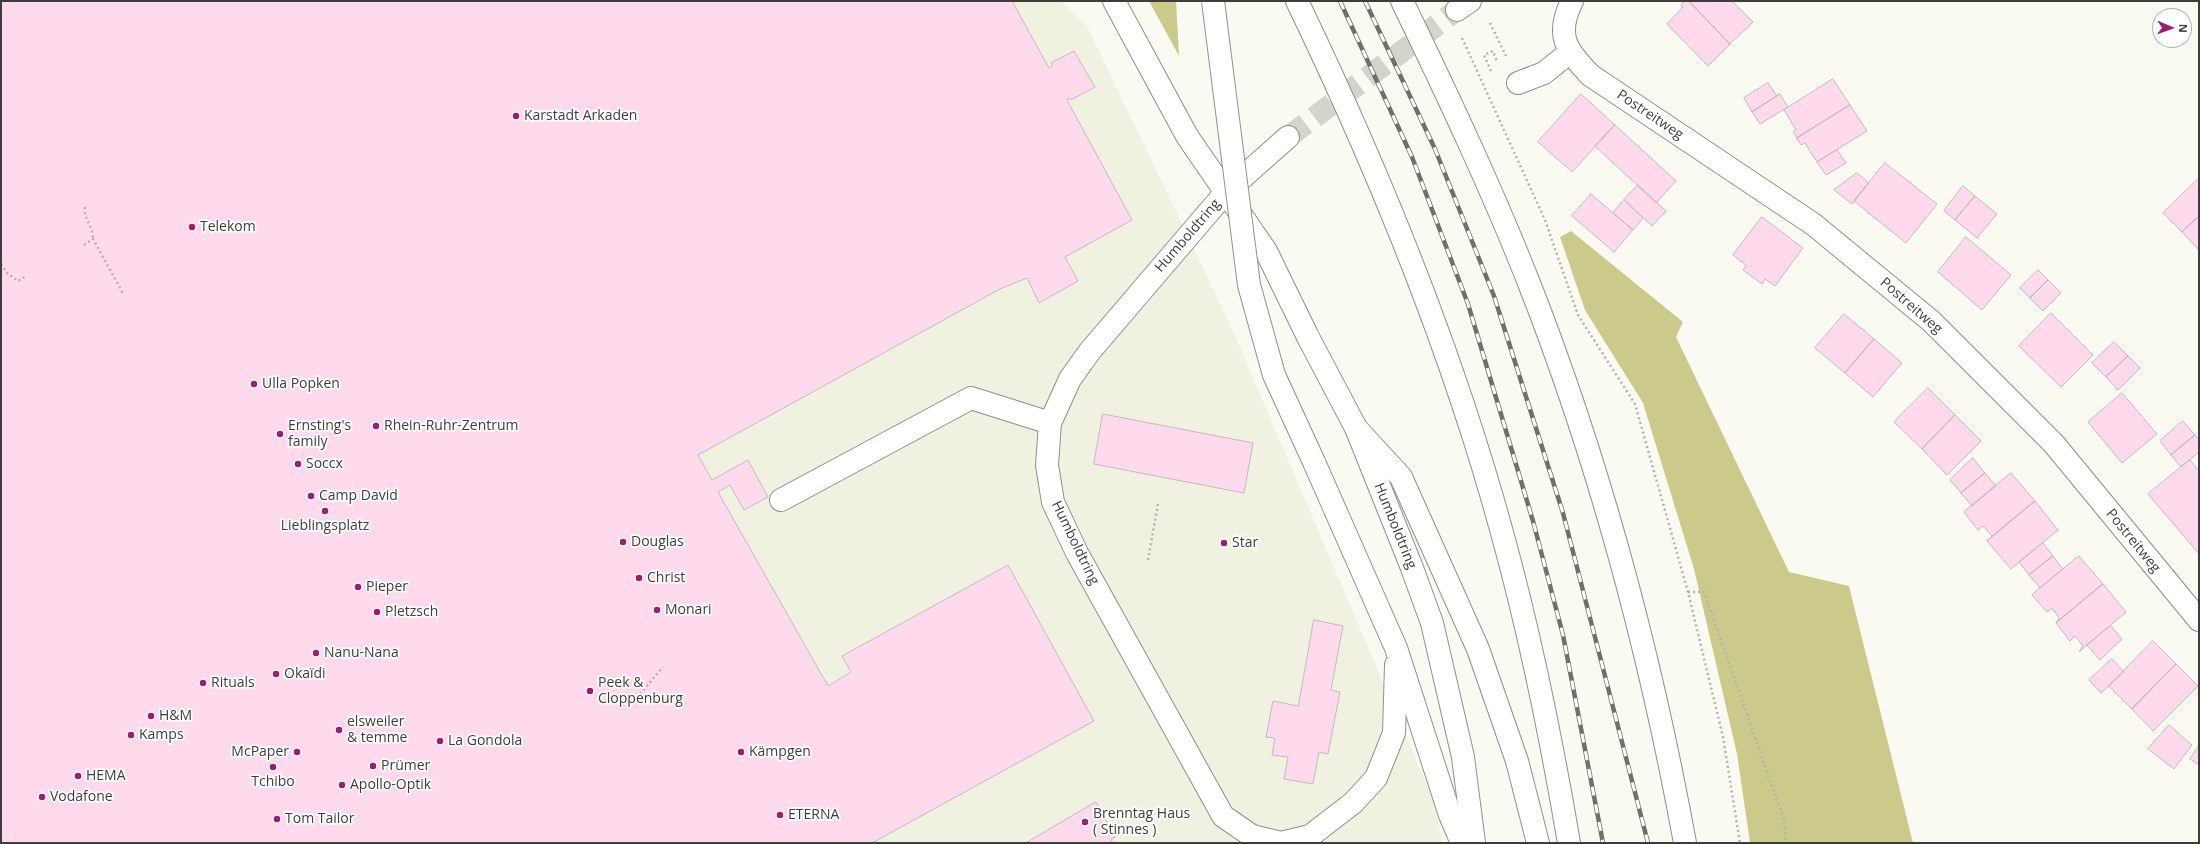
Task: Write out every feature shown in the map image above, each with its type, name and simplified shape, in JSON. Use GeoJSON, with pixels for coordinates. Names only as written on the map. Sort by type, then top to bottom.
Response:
{"type":"FeatureCollection","features":[{"type":"Feature","properties":{"kind":"main road","name":"Humboldtring"},"geometry":{"type":"LineString","coordinates":[[1114,1],[1186,136],[1266,251],[1308,337],[1356,428],[1412,568],[1432,623],[1463,757],[1474,843]]}},
{"type":"Feature","properties":{"kind":"main road"},"geometry":{"type":"LineString","coordinates":[[1213,1],[1249,284],[1274,375],[1396,648],[1450,815],[1462,843]]}},
{"type":"Feature","properties":{"kind":"main road"},"geometry":{"type":"LineString","coordinates":[[1298,1],[1340,89],[1377,176],[1433,316],[1469,422],[1501,528],[1531,644],[1555,759],[1569,843]]}},
{"type":"Feature","properties":{"kind":"main road"},"geometry":{"type":"LineString","coordinates":[[1402,1],[1468,139],[1529,284],[1570,397],[1605,503],[1636,615],[1666,743],[1685,843]]}},
{"type":"Feature","properties":{"kind":"main road"},"geometry":{"type":"LineString","coordinates":[[1518,83],[1544,73],[1569,53],[1563,27],[1572,1]]}},
{"type":"Feature","properties":{"kind":"main road","name":"Postreitweg"},"geometry":{"type":"LineString","coordinates":[[1569,53],[1590,75],[1813,224],[1931,322],[2054,444],[2199,620]]}},
{"type":"Feature","properties":{"kind":"main road","name":"Humboldtring"},"geometry":{"type":"LineString","coordinates":[[1253,840],[1223,816],[1077,553],[1053,502],[1048,465],[1050,423],[1070,379],[1090,351],[1226,192],[1288,138]]}},
{"type":"Feature","properties":{"kind":"main road"},"geometry":{"type":"LineString","coordinates":[[781,500],[971,398],[1050,423]]}},
{"type":"Feature","properties":{"kind":"main road"},"geometry":{"type":"LineString","coordinates":[[1356,428],[1401,477],[1478,649],[1517,761],[1538,843]]}},
{"type":"Feature","properties":{"kind":"main road"},"geometry":{"type":"LineString","coordinates":[[1253,840],[1281,843],[1310,836],[1353,803],[1376,778],[1394,733],[1396,648]]}},
{"type":"Feature","properties":{"kind":"path"},"geometry":{"type":"LineString","coordinates":[[1490,22],[1518,83]]}},
{"type":"Feature","properties":{"kind":"path"},"geometry":{"type":"LineString","coordinates":[[1460,35],[1545,220],[1578,314],[1635,404],[1688,592],[1722,737],[1740,843]]}},
{"type":"Feature","properties":{"kind":"path"},"geometry":{"type":"LineString","coordinates":[[1485,59],[1484,55],[1492,51],[1494,55]]}},
{"type":"Feature","properties":{"kind":"path"},"geometry":{"type":"LineString","coordinates":[[85,207],[84,213],[93,230],[93,240],[124,295]]}},
{"type":"Feature","properties":{"kind":"path"},"geometry":{"type":"LineString","coordinates":[[84,244],[93,240]]}},
{"type":"Feature","properties":{"kind":"path"},"geometry":{"type":"LineString","coordinates":[[1,264],[7,273],[18,281],[26,276]]}},
{"type":"Feature","properties":{"kind":"path"},"geometry":{"type":"LineString","coordinates":[[1148,560],[1158,504]]}},
{"type":"Feature","properties":{"kind":"path"},"geometry":{"type":"LineString","coordinates":[[1688,592],[1704,592],[1784,820],[1786,843]]}},
{"type":"Feature","properties":{"kind":"path"},"geometry":{"type":"LineString","coordinates":[[640,694],[663,667]]}},
{"type":"Feature","properties":{"kind":"shaded area","name":"Rhein-Ruhr-Zentrum"},"geometry":{"type":"Polygon","coordinates":[[[1,1],[1061,1],[1087,26],[1230,324],[1436,806],[1442,843],[1,843],[1,1]]]}},
{"type":"Feature","properties":{"kind":"shaded area"},"geometry":{"type":"Polygon","coordinates":[[[1149,1],[1176,1],[1179,56],[1149,1]]]}},
{"type":"Feature","properties":{"kind":"shaded area"},"geometry":{"type":"Polygon","coordinates":[[[1571,231],[1683,322],[1676,337],[1789,572],[1849,586],[1913,843],[1750,843],[1737,754],[1694,569],[1643,403],[1585,310],[1560,237],[1571,231]]]}},
{"type":"Feature","properties":{"kind":"building","name":"Rhein-Ruhr-Zentrum"},"geometry":{"type":"Polygon","coordinates":[[[1,1],[1012,1],[1049,68],[1052,66],[1051,63],[1074,51],[1095,87],[1071,100],[1069,98],[1067,100],[1132,220],[1065,257],[1078,281],[1039,303],[1027,278],[1000,289],[698,455],[712,480],[748,460],[768,497],[744,510],[730,485],[718,492],[828,686],[851,672],[842,656],[1008,565],[1094,721],[872,843],[1,843],[1,1]]]}},
{"type":"Feature","properties":{"kind":"building"},"geometry":{"type":"Polygon","coordinates":[[[1685,1],[1689,1],[1730,44],[1708,66],[1667,24],[1683,7],[1681,5],[1685,1]]]}},
{"type":"Feature","properties":{"kind":"building"},"geometry":{"type":"Polygon","coordinates":[[[1689,1],[1732,1],[1753,22],[1730,44],[1689,1]]]}},
{"type":"Feature","properties":{"kind":"building"},"geometry":{"type":"Polygon","coordinates":[[[1833,79],[1850,105],[1797,138],[1793,132],[1796,130],[1784,110],[1833,79]]]}},
{"type":"Feature","properties":{"kind":"building"},"geometry":{"type":"Polygon","coordinates":[[[1768,83],[1777,96],[1752,112],[1744,98],[1768,83]]]}},
{"type":"Feature","properties":{"kind":"building"},"geometry":{"type":"Polygon","coordinates":[[[1581,94],[1615,125],[1572,172],[1538,142],[1581,94]]]}},
{"type":"Feature","properties":{"kind":"building"},"geometry":{"type":"Polygon","coordinates":[[[1780,94],[1788,107],[1760,124],[1752,112],[1780,94]]]}},
{"type":"Feature","properties":{"kind":"building"},"geometry":{"type":"Polygon","coordinates":[[[1850,105],[1867,131],[1817,162],[1805,143],[1801,145],[1797,138],[1850,105]]]}},
{"type":"Feature","properties":{"kind":"building"},"geometry":{"type":"Polygon","coordinates":[[[1615,125],[1676,181],[1656,203],[1595,146],[1615,125]]]}},
{"type":"Feature","properties":{"kind":"building"},"geometry":{"type":"Polygon","coordinates":[[[1837,150],[1846,163],[1826,175],[1817,162],[1837,150]]]}},
{"type":"Feature","properties":{"kind":"building"},"geometry":{"type":"Polygon","coordinates":[[[1885,163],[1937,204],[1906,243],[1854,201],[1885,163]]]}},
{"type":"Feature","properties":{"kind":"building"},"geometry":{"type":"Polygon","coordinates":[[[1857,173],[1869,183],[1852,204],[1834,190],[1857,173]]]}},
{"type":"Feature","properties":{"kind":"building"},"geometry":{"type":"Polygon","coordinates":[[[2199,178],[2199,216],[2182,232],[2163,213],[2199,178]]]}},
{"type":"Feature","properties":{"kind":"building"},"geometry":{"type":"Polygon","coordinates":[[[1638,185],[1666,211],[1652,226],[1624,200],[1638,185]]]}},
{"type":"Feature","properties":{"kind":"building"},"geometry":{"type":"Polygon","coordinates":[[[1963,186],[1975,196],[1955,220],[1944,211],[1963,186]]]}},
{"type":"Feature","properties":{"kind":"building"},"geometry":{"type":"Polygon","coordinates":[[[1591,194],[1633,230],[1614,252],[1572,216],[1591,194]]]}},
{"type":"Feature","properties":{"kind":"building"},"geometry":{"type":"Polygon","coordinates":[[[1975,196],[1997,214],[1977,238],[1955,220],[1975,196]]]}},
{"type":"Feature","properties":{"kind":"building"},"geometry":{"type":"Polygon","coordinates":[[[1624,200],[1643,218],[1633,230],[1613,213],[1624,200]]]}},
{"type":"Feature","properties":{"kind":"building"},"geometry":{"type":"Polygon","coordinates":[[[2199,216],[2199,250],[2182,232],[2199,216]]]}},
{"type":"Feature","properties":{"kind":"building"},"geometry":{"type":"Polygon","coordinates":[[[1762,217],[1803,248],[1775,286],[1765,279],[1762,284],[1743,270],[1746,265],[1733,255],[1762,217]]]}},
{"type":"Feature","properties":{"kind":"building"},"geometry":{"type":"Polygon","coordinates":[[[1966,237],[2011,275],[1982,310],[1938,272],[1966,237]]]}},
{"type":"Feature","properties":{"kind":"building"},"geometry":{"type":"Polygon","coordinates":[[[2038,270],[2048,280],[2030,298],[2020,288],[2038,270]]]}},
{"type":"Feature","properties":{"kind":"building"},"geometry":{"type":"Polygon","coordinates":[[[2048,280],[2061,293],[2043,311],[2030,298],[2048,280]]]}},
{"type":"Feature","properties":{"kind":"building"},"geometry":{"type":"Polygon","coordinates":[[[2051,313],[2093,355],[2061,387],[2019,346],[2051,313]]]}},
{"type":"Feature","properties":{"kind":"building"},"geometry":{"type":"Polygon","coordinates":[[[1844,314],[1874,339],[1845,373],[1815,348],[1844,314]]]}},
{"type":"Feature","properties":{"kind":"building"},"geometry":{"type":"Polygon","coordinates":[[[1874,339],[1902,363],[1873,397],[1845,373],[1874,339]]]}},
{"type":"Feature","properties":{"kind":"building"},"geometry":{"type":"Polygon","coordinates":[[[2114,342],[2128,356],[2106,377],[2092,363],[2114,342]]]}},
{"type":"Feature","properties":{"kind":"building"},"geometry":{"type":"Polygon","coordinates":[[[2128,356],[2140,368],[2118,390],[2106,377],[2128,356]]]}},
{"type":"Feature","properties":{"kind":"building"},"geometry":{"type":"Polygon","coordinates":[[[1928,388],[1955,415],[1922,449],[1894,422],[1928,388]]]}},
{"type":"Feature","properties":{"kind":"building"},"geometry":{"type":"Polygon","coordinates":[[[2122,393],[2157,434],[2122,463],[2088,422],[2122,393]]]}},
{"type":"Feature","properties":{"kind":"building"},"geometry":{"type":"Polygon","coordinates":[[[1103,414],[1253,443],[1244,493],[1094,464],[1103,414]]]}},
{"type":"Feature","properties":{"kind":"building"},"geometry":{"type":"Polygon","coordinates":[[[1955,415],[1981,441],[1947,475],[1922,449],[1955,415]]]}},
{"type":"Feature","properties":{"kind":"building"},"geometry":{"type":"Polygon","coordinates":[[[2183,421],[2195,435],[2171,455],[2160,441],[2183,421]]]}},
{"type":"Feature","properties":{"kind":"building"},"geometry":{"type":"Polygon","coordinates":[[[2195,435],[2199,440],[2199,452],[2181,467],[2171,455],[2195,435]]]}},
{"type":"Feature","properties":{"kind":"building"},"geometry":{"type":"Polygon","coordinates":[[[1973,458],[1985,473],[1961,493],[1950,480],[1973,458]]]}},
{"type":"Feature","properties":{"kind":"building"},"geometry":{"type":"Polygon","coordinates":[[[2190,460],[2199,471],[2199,554],[2148,494],[2190,460]]]}},
{"type":"Feature","properties":{"kind":"building"},"geometry":{"type":"Polygon","coordinates":[[[1985,473],[1996,486],[1972,506],[1961,493],[1985,473]]]}},
{"type":"Feature","properties":{"kind":"building"},"geometry":{"type":"Polygon","coordinates":[[[2011,473],[2035,501],[1987,541],[1992,536],[1983,526],[1978,530],[1964,512],[2011,473]]]}},
{"type":"Feature","properties":{"kind":"building"},"geometry":{"type":"Polygon","coordinates":[[[2035,501],[2058,530],[2011,569],[1987,541],[2035,501]]]}},
{"type":"Feature","properties":{"kind":"building"},"geometry":{"type":"Polygon","coordinates":[[[2043,543],[2053,556],[2029,575],[2019,562],[2043,543]]]}},
{"type":"Feature","properties":{"kind":"building"},"geometry":{"type":"Polygon","coordinates":[[[2053,556],[2063,569],[2040,588],[2029,575],[2053,556]]]}},
{"type":"Feature","properties":{"kind":"building"},"geometry":{"type":"Polygon","coordinates":[[[2079,556],[2103,584],[2056,623],[2059,618],[2052,608],[2047,612],[2032,595],[2079,556]]]}},
{"type":"Feature","properties":{"kind":"building"},"geometry":{"type":"Polygon","coordinates":[[[2103,584],[2126,612],[2079,652],[2083,646],[2075,636],[2070,641],[2056,623],[2103,584]]]}},
{"type":"Feature","properties":{"kind":"building"},"geometry":{"type":"Polygon","coordinates":[[[1314,620],[1343,626],[1331,690],[1340,692],[1328,754],[1319,752],[1313,784],[1284,779],[1288,757],[1272,755],[1275,738],[1266,737],[1273,701],[1298,706],[1314,620]]]}},
{"type":"Feature","properties":{"kind":"building"},"geometry":{"type":"Polygon","coordinates":[[[2111,626],[2122,639],[2100,660],[2087,645],[2111,626]]]}},
{"type":"Feature","properties":{"kind":"building"},"geometry":{"type":"Polygon","coordinates":[[[2153,641],[2176,664],[2132,709],[2109,686],[2153,641]]]}},
{"type":"Feature","properties":{"kind":"building"},"geometry":{"type":"Polygon","coordinates":[[[2112,659],[2124,672],[2101,693],[2089,680],[2112,659]]]}},
{"type":"Feature","properties":{"kind":"building"},"geometry":{"type":"Polygon","coordinates":[[[2176,664],[2198,686],[2153,731],[2132,709],[2176,664]]]}},
{"type":"Feature","properties":{"kind":"building"},"geometry":{"type":"Polygon","coordinates":[[[2169,725],[2192,745],[2174,769],[2148,749],[2169,725]]]}},
{"type":"Feature","properties":{"kind":"building"},"geometry":{"type":"Polygon","coordinates":[[[2199,746],[2199,765],[2190,759],[2199,746]]]}},
{"type":"Feature","properties":{"kind":"building","name":"Brenntag Haus ( Stinnes )"},"geometry":{"type":"Polygon","coordinates":[[[1096,802],[1115,837],[1111,840],[1113,843],[1026,843],[1096,802]]]}},
{"type":"Feature","properties":{"kind":"tunnel"},"geometry":{"type":"LineString","coordinates":[[1288,137],[1457,10]]}},
{"type":"Feature","properties":{"kind":"railway"},"geometry":{"type":"LineString","coordinates":[[1340,1],[1412,157],[1468,304],[1533,521],[1563,635],[1603,843]]}},
{"type":"Feature","properties":{"kind":"railway"},"geometry":{"type":"LineString","coordinates":[[1365,1],[1435,149],[1494,296],[1563,513],[1648,843]]}},
{"type":"Feature","properties":{"kind":"place","name":"Karstadt Arkaden"},"geometry":{"type":"Point","coordinates":[516,116]}},
{"type":"Feature","properties":{"kind":"place","name":"Telekom"},"geometry":{"type":"Point","coordinates":[192,227]}},
{"type":"Feature","properties":{"kind":"place","name":"Ulla Popken"},"geometry":{"type":"Point","coordinates":[254,384]}},
{"type":"Feature","properties":{"kind":"place","name":"Rhein-Ruhr-Zentrum"},"geometry":{"type":"Point","coordinates":[376,426]}},
{"type":"Feature","properties":{"kind":"place","name":"Ernsting's family"},"geometry":{"type":"Point","coordinates":[280,434]}},
{"type":"Feature","properties":{"kind":"place","name":"Soccx"},"geometry":{"type":"Point","coordinates":[298,464]}},
{"type":"Feature","properties":{"kind":"place","name":"Camp David"},"geometry":{"type":"Point","coordinates":[311,496]}},
{"type":"Feature","properties":{"kind":"place","name":"Lieblingsplatz"},"geometry":{"type":"Point","coordinates":[325,511]}},
{"type":"Feature","properties":{"kind":"place","name":"Douglas"},"geometry":{"type":"Point","coordinates":[623,542]}},
{"type":"Feature","properties":{"kind":"place","name":"Star"},"geometry":{"type":"Point","coordinates":[1224,543]}},
{"type":"Feature","properties":{"kind":"place","name":"Christ"},"geometry":{"type":"Point","coordinates":[639,578]}},
{"type":"Feature","properties":{"kind":"place","name":"Pieper"},"geometry":{"type":"Point","coordinates":[358,587]}},
{"type":"Feature","properties":{"kind":"place","name":"Monari"},"geometry":{"type":"Point","coordinates":[657,610]}},
{"type":"Feature","properties":{"kind":"place","name":"Pletzsch"},"geometry":{"type":"Point","coordinates":[377,612]}},
{"type":"Feature","properties":{"kind":"place","name":"Nanu-Nana"},"geometry":{"type":"Point","coordinates":[316,653]}},
{"type":"Feature","properties":{"kind":"place","name":"Okaïdi"},"geometry":{"type":"Point","coordinates":[276,674]}},
{"type":"Feature","properties":{"kind":"place","name":"Rituals"},"geometry":{"type":"Point","coordinates":[203,683]}},
{"type":"Feature","properties":{"kind":"place","name":"Peek & Cloppenburg"},"geometry":{"type":"Point","coordinates":[590,691]}},
{"type":"Feature","properties":{"kind":"place","name":"H&M"},"geometry":{"type":"Point","coordinates":[151,716]}},
{"type":"Feature","properties":{"kind":"place","name":"elsweiler & temme"},"geometry":{"type":"Point","coordinates":[339,730]}},
{"type":"Feature","properties":{"kind":"place","name":"Kamps"},"geometry":{"type":"Point","coordinates":[131,735]}},
{"type":"Feature","properties":{"kind":"place","name":"La Gondola"},"geometry":{"type":"Point","coordinates":[440,741]}},
{"type":"Feature","properties":{"kind":"place","name":"McPaper"},"geometry":{"type":"Point","coordinates":[297,752]}},
{"type":"Feature","properties":{"kind":"place","name":"Kämpgen"},"geometry":{"type":"Point","coordinates":[741,752]}},
{"type":"Feature","properties":{"kind":"place","name":"Prümer"},"geometry":{"type":"Point","coordinates":[373,766]}},
{"type":"Feature","properties":{"kind":"place","name":"Tchibo"},"geometry":{"type":"Point","coordinates":[273,767]}},
{"type":"Feature","properties":{"kind":"place","name":"HEMA"},"geometry":{"type":"Point","coordinates":[78,776]}},
{"type":"Feature","properties":{"kind":"place","name":"Apollo-Optik"},"geometry":{"type":"Point","coordinates":[342,785]}},
{"type":"Feature","properties":{"kind":"place","name":"Vodafone"},"geometry":{"type":"Point","coordinates":[42,797]}},
{"type":"Feature","properties":{"kind":"place","name":"ETERNA"},"geometry":{"type":"Point","coordinates":[780,815]}},
{"type":"Feature","properties":{"kind":"place","name":"Tom Tailor"},"geometry":{"type":"Point","coordinates":[277,819]}},
{"type":"Feature","properties":{"kind":"place","name":"Brenntag Haus ( Stinnes )"},"geometry":{"type":"Point","coordinates":[1085,822]}}]}
